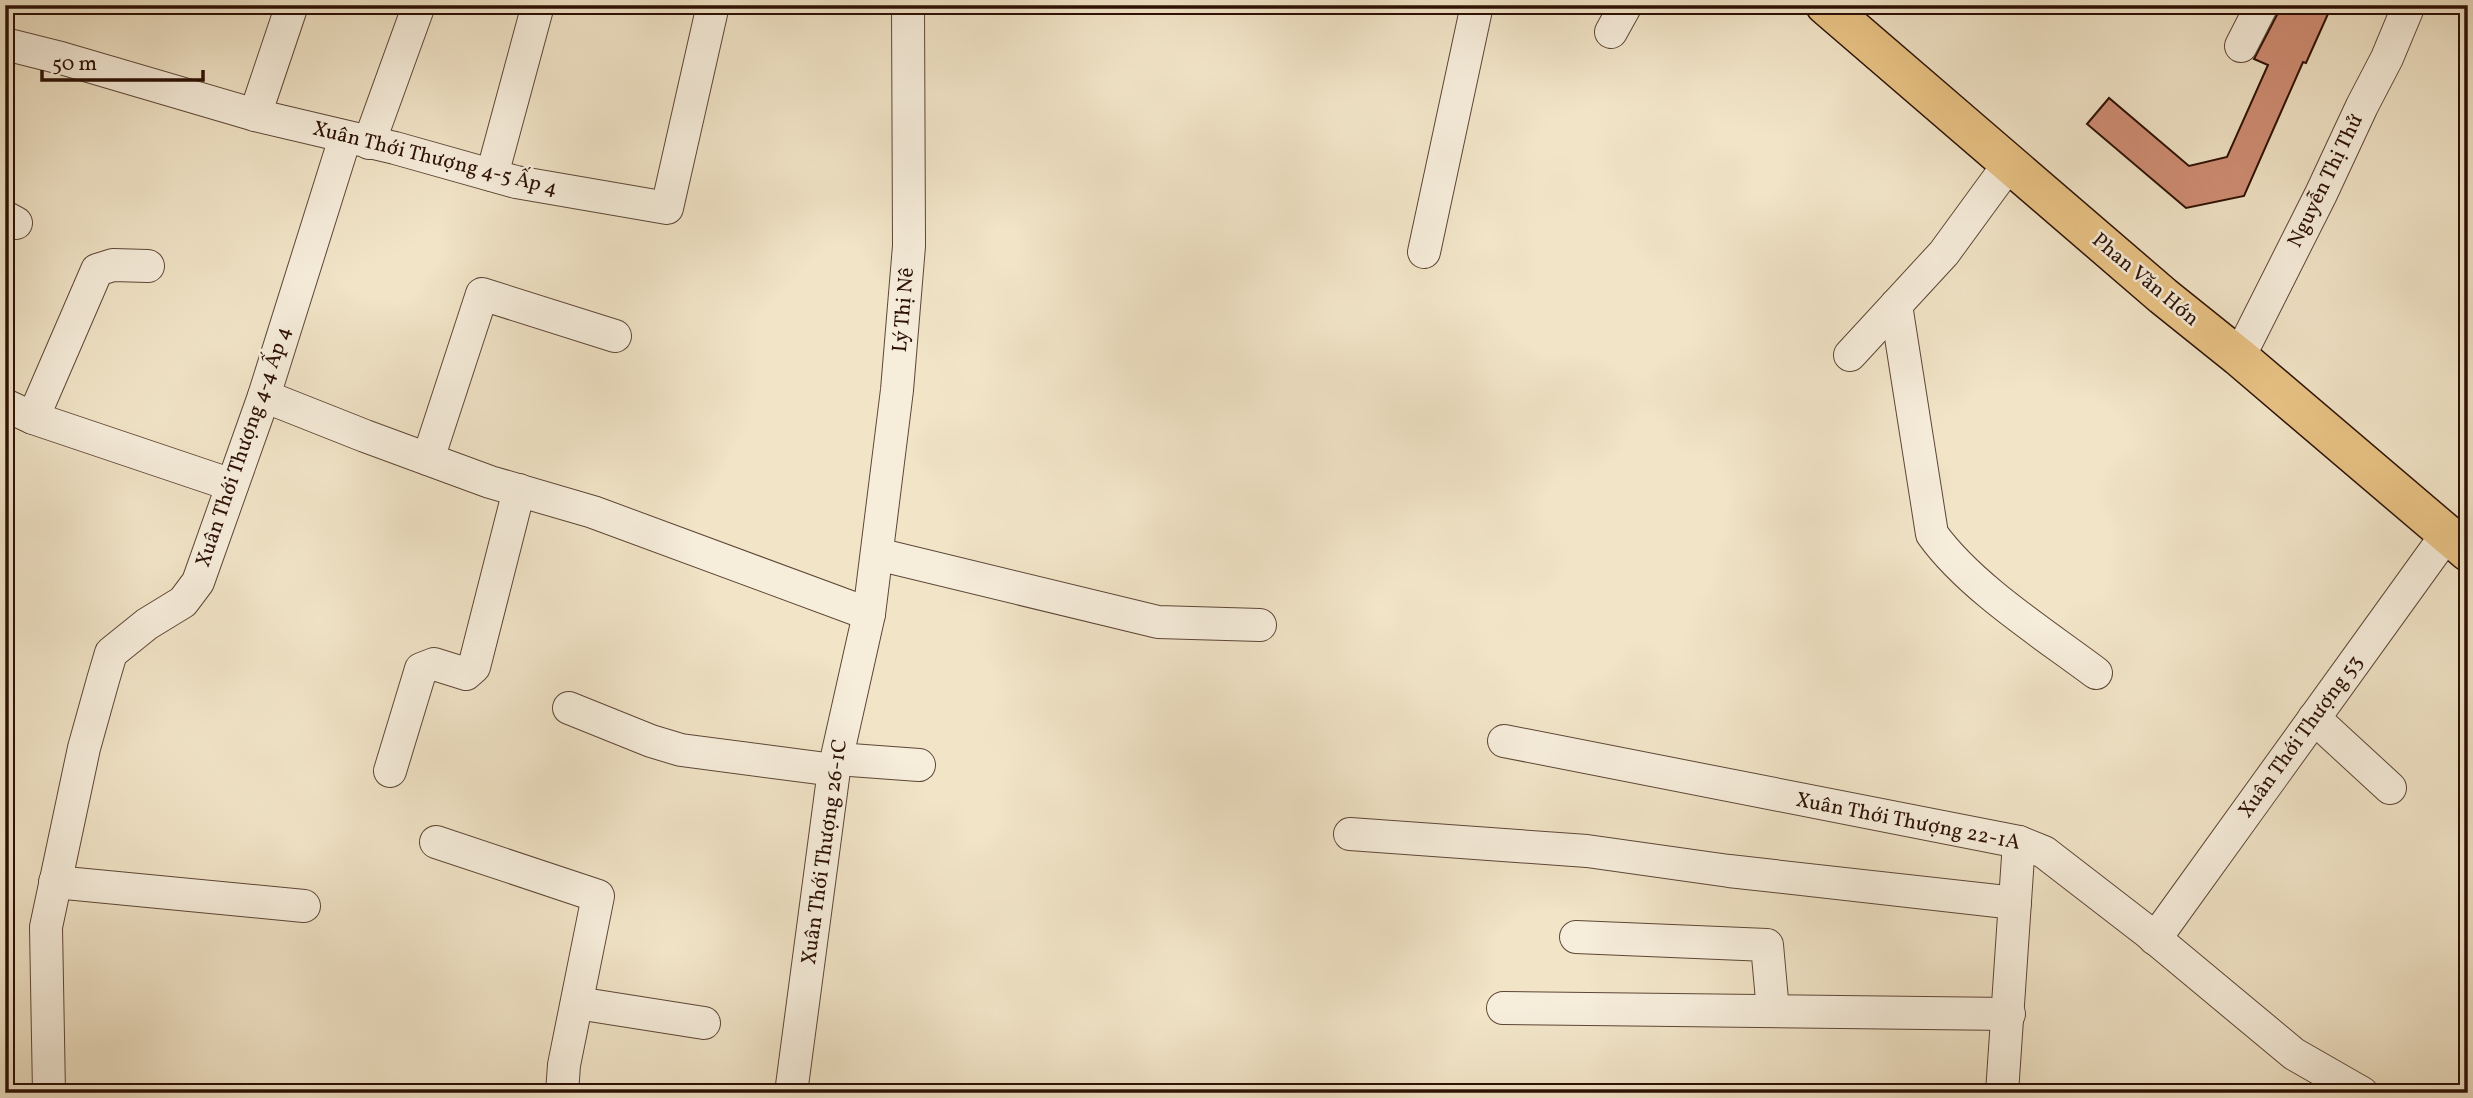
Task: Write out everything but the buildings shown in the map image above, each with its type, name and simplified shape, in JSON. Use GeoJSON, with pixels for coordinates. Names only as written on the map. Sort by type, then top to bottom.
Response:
{"type":"FeatureCollection","features":[{"type":"Feature","properties":{"kind":"main road","name":"Phan Văn Hớn"},"geometry":{"type":"LineString","coordinates":[[1830,7],[2163,296],[2239,357],[2457,543]]}},
{"type":"Feature","properties":{"kind":"street"},"geometry":{"type":"LineString","coordinates":[[255,115],[292,5]]}},
{"type":"Feature","properties":{"kind":"street","name":"Xuân Thới Thượng 4-4 Ấp 4"},"geometry":{"type":"LineString","coordinates":[[49,1093],[46,927],[84,748],[111,653],[147,624],[183,602],[198,582],[357,140],[419,5]]}},
{"type":"Feature","properties":{"kind":"street"},"geometry":{"type":"LineString","coordinates":[[492,175],[538,5]]}},
{"type":"Feature","properties":{"kind":"street","name":"Xuân Thới Thượng 4-5 Ấp 4"},"geometry":{"type":"LineString","coordinates":[[5,44],[255,115],[516,182],[667,208],[713,5]]}},
{"type":"Feature","properties":{"kind":"street","name":"Lý Thị Nê"},"geometry":{"type":"LineString","coordinates":[[869,614],[897,390],[909,246],[908,5]]}},
{"type":"Feature","properties":{"kind":"street"},"geometry":{"type":"LineString","coordinates":[[1424,252],[1477,5]]}},
{"type":"Feature","properties":{"kind":"street"},"geometry":{"type":"LineString","coordinates":[[2241,46],[2262,5]]}},
{"type":"Feature","properties":{"kind":"street","name":"Nguyễn Thị Thử"},"geometry":{"type":"LineString","coordinates":[[2239,357],[2321,194],[2410,5]]}},
{"type":"Feature","properties":{"kind":"street"},"geometry":{"type":"LineString","coordinates":[[1850,355],[1944,253],[2009,164]]}},
{"type":"Feature","properties":{"kind":"street"},"geometry":{"type":"LineString","coordinates":[[148,266],[113,265],[97,270],[19,411],[232,485]]}},
{"type":"Feature","properties":{"kind":"street"},"geometry":{"type":"LineString","coordinates":[[428,459],[482,294],[615,336]]}},
{"type":"Feature","properties":{"kind":"street"},"geometry":{"type":"LineString","coordinates":[[1896,305],[1932,534],[1945,552],[1985,588],[2096,673]]}},
{"type":"Feature","properties":{"kind":"street"},"geometry":{"type":"LineString","coordinates":[[264,396],[428,459],[593,512],[869,614]]}},
{"type":"Feature","properties":{"kind":"street"},"geometry":{"type":"LineString","coordinates":[[390,771],[421,669],[434,664],[466,674],[474,667],[520,490]]}},
{"type":"Feature","properties":{"kind":"street","name":"Xuân Thới Thượng 53"},"geometry":{"type":"LineString","coordinates":[[2155,939],[2314,718],[2457,543]]}},
{"type":"Feature","properties":{"kind":"street"},"geometry":{"type":"LineString","coordinates":[[877,554],[1158,622],[1259,625]]}},
{"type":"Feature","properties":{"kind":"street","name":"Xuân Thới Thượng 26-1C"},"geometry":{"type":"LineString","coordinates":[[791,1093],[836,764],[869,614]]}},
{"type":"Feature","properties":{"kind":"street"},"geometry":{"type":"LineString","coordinates":[[569,708],[651,741],[681,750],[836,764],[919,765]]}},
{"type":"Feature","properties":{"kind":"street"},"geometry":{"type":"LineString","coordinates":[[2314,718],[2390,788]]}},
{"type":"Feature","properties":{"kind":"street","name":"Xuân Thới Thượng 22-1A"},"geometry":{"type":"LineString","coordinates":[[1504,741],[2019,842],[2044,852],[2294,1054],[2362,1093]]}},
{"type":"Feature","properties":{"kind":"street"},"geometry":{"type":"LineString","coordinates":[[1350,834],[1587,851],[1729,871],[2015,904]]}},
{"type":"Feature","properties":{"kind":"street"},"geometry":{"type":"LineString","coordinates":[[436,842],[598,896],[564,1066],[562,1093]]}},
{"type":"Feature","properties":{"kind":"street"},"geometry":{"type":"LineString","coordinates":[[2002,1093],[2019,842]]}},
{"type":"Feature","properties":{"kind":"street"},"geometry":{"type":"LineString","coordinates":[[55,882],[304,906]]}},
{"type":"Feature","properties":{"kind":"street"},"geometry":{"type":"LineString","coordinates":[[1576,937],[1767,945],[1773,1011]]}},
{"type":"Feature","properties":{"kind":"street"},"geometry":{"type":"LineString","coordinates":[[577,1003],[704,1023]]}},
{"type":"Feature","properties":{"kind":"street"},"geometry":{"type":"LineString","coordinates":[[1503,1008],[2009,1014]]}}]}
